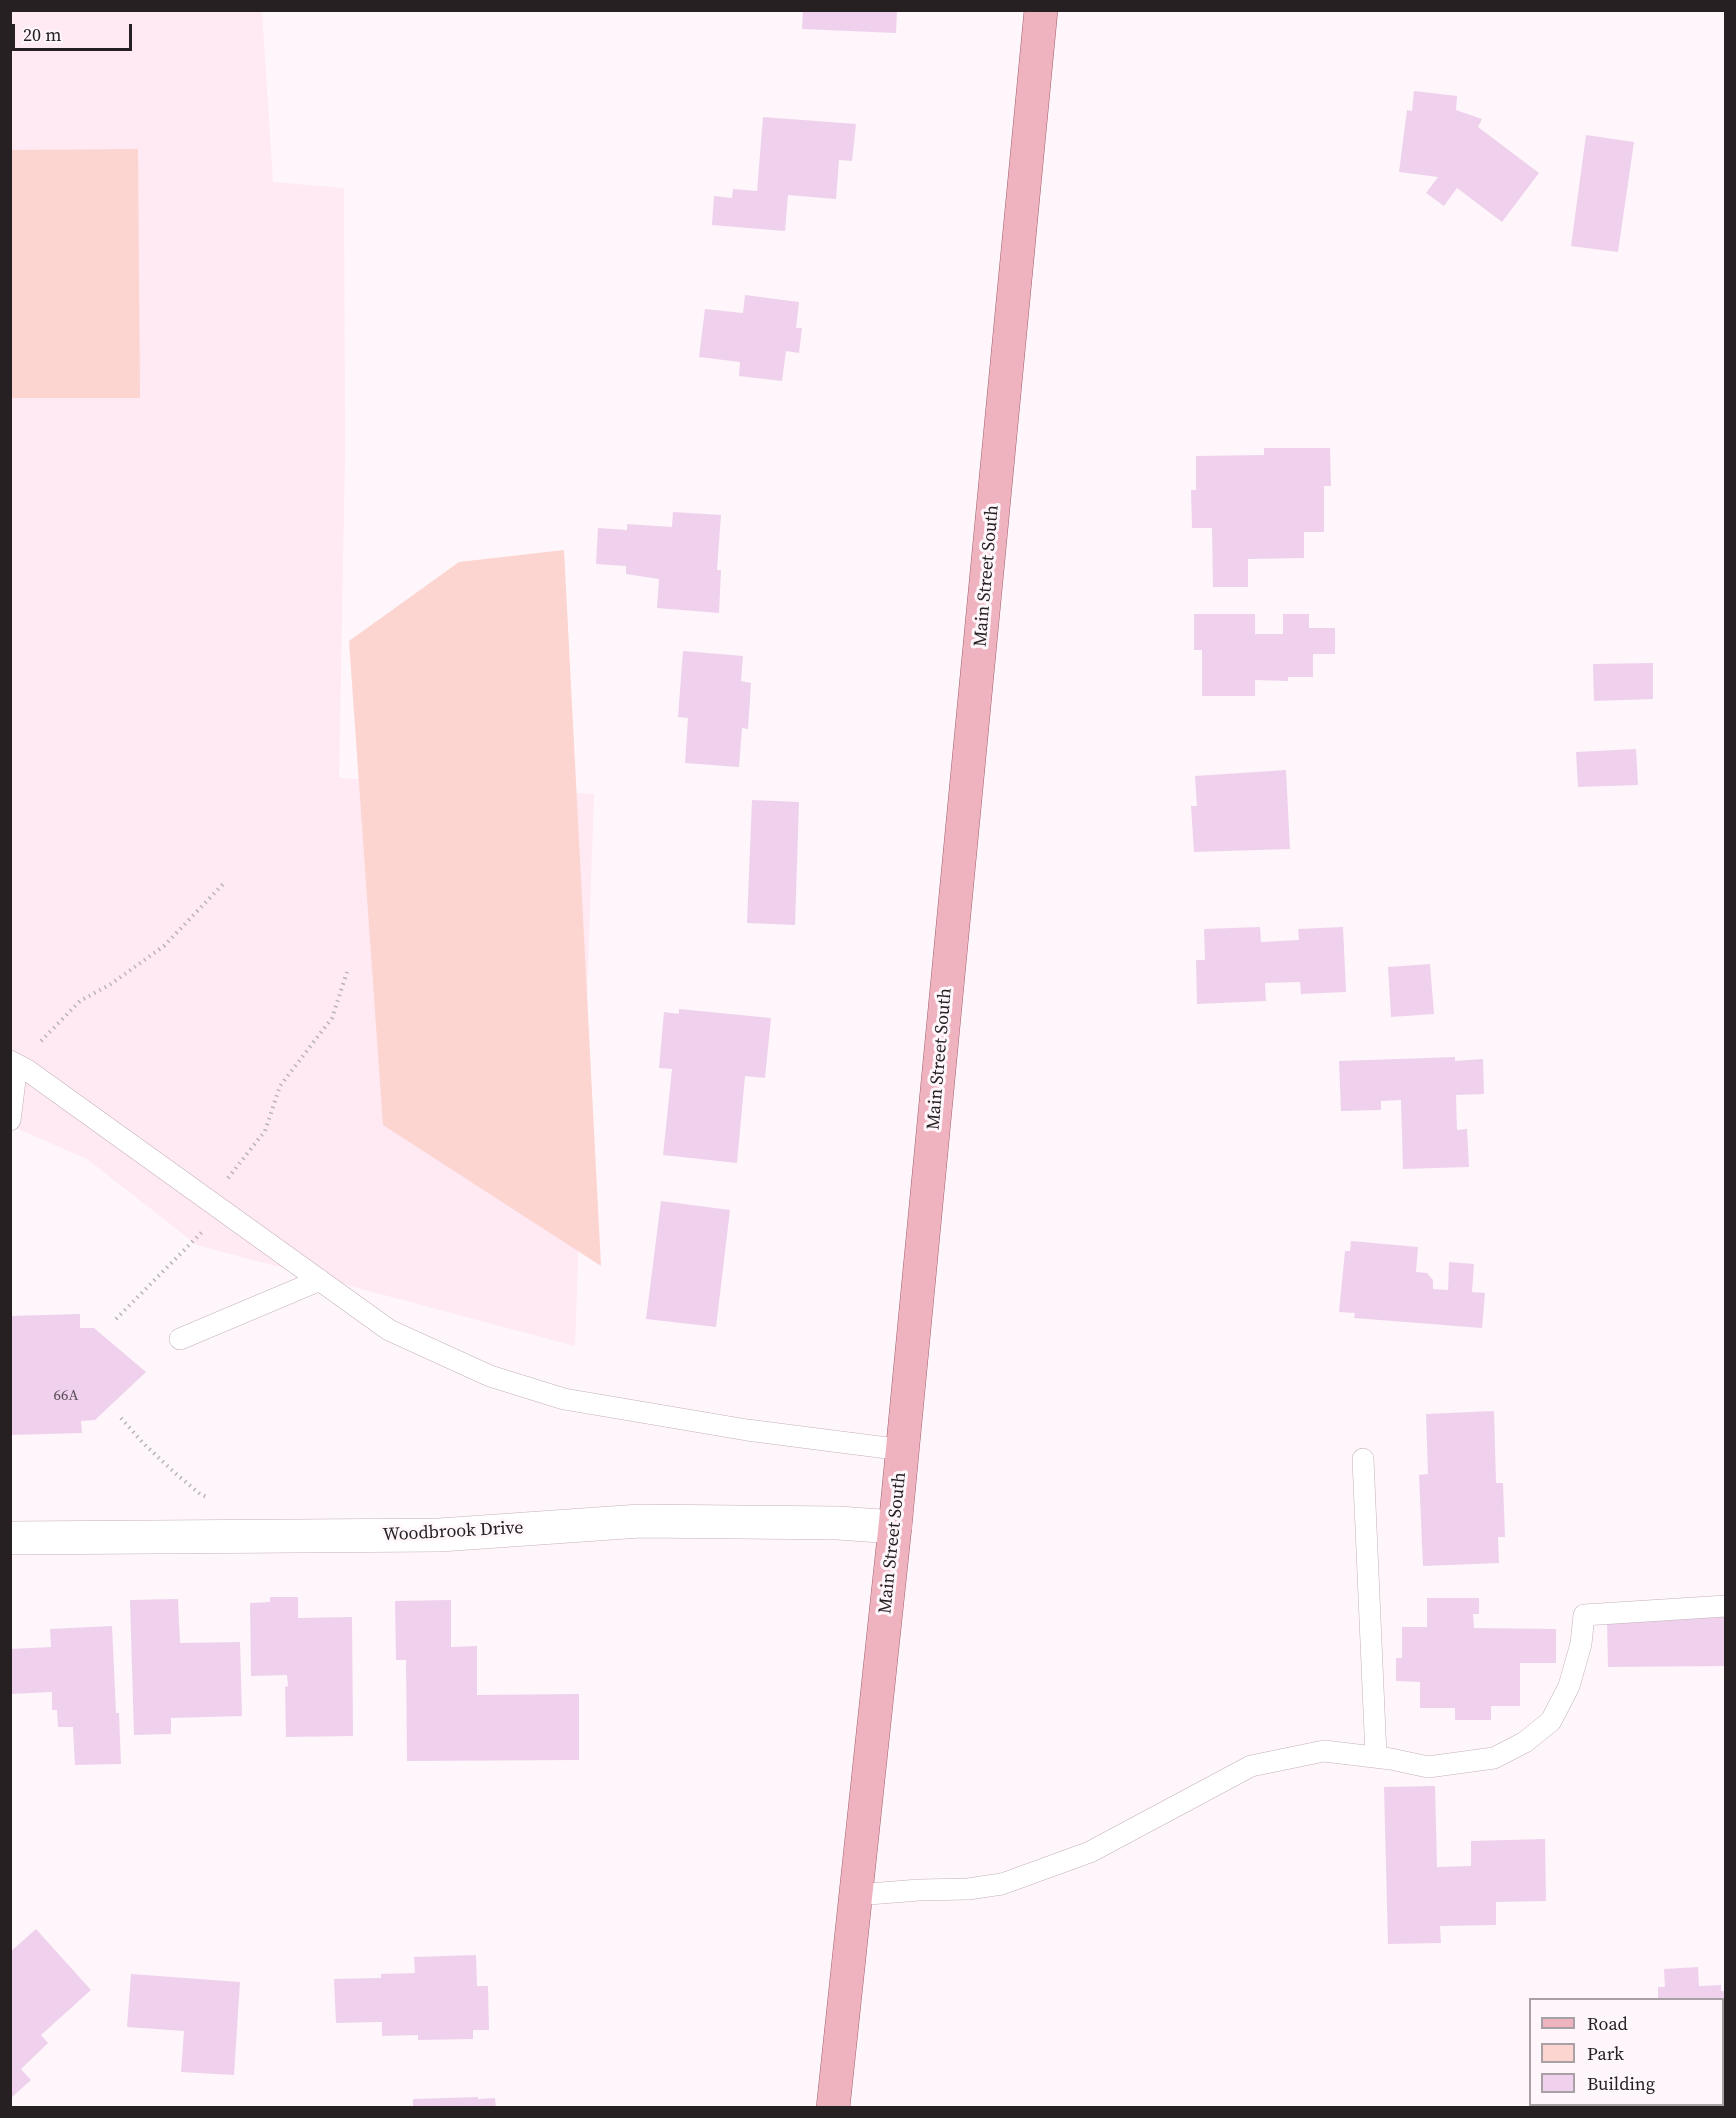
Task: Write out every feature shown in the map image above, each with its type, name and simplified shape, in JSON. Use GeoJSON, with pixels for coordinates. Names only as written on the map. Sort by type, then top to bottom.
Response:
{"type":"FeatureCollection","features":[{"type":"Feature","properties":{"kind":"main road","name":"Main Street South"},"geometry":{"type":"LineString","coordinates":[[833,2108],[903,1450],[1041,10]]}},
{"type":"Feature","properties":{"kind":"street","name":"Woodbrook Drive"},"geometry":{"type":"LineString","coordinates":[[10,1538],[440,1535],[640,1521],[846,1523],[895,1527]]}},
{"type":"Feature","properties":{"kind":"lane"},"geometry":{"type":"LineString","coordinates":[[14,1063],[389,1330],[490,1376],[564,1399],[747,1430],[903,1450]]}},
{"type":"Feature","properties":{"kind":"lane"},"geometry":{"type":"LineString","coordinates":[[10,1120],[14,1063]]}},
{"type":"Feature","properties":{"kind":"lane"},"geometry":{"type":"LineString","coordinates":[[180,1340],[320,1280]]}},
{"type":"Feature","properties":{"kind":"lane"},"geometry":{"type":"LineString","coordinates":[[1363,1459],[1376,1756]]}},
{"type":"Feature","properties":{"kind":"lane"},"geometry":{"type":"LineString","coordinates":[[856,1895],[968,1889],[1002,1884],[1090,1852],[1251,1766],[1324,1751],[1376,1756],[1428,1767],[1494,1758],[1525,1742],[1551,1721],[1569,1686],[1581,1644],[1584,1616],[1725,1606]]}},
{"type":"Feature","properties":{"kind":"path"},"geometry":{"type":"LineString","coordinates":[[14,1063],[80,1002],[111,984],[164,946],[225,882]]}},
{"type":"Feature","properties":{"kind":"path"},"geometry":{"type":"LineString","coordinates":[[116,1319],[222,1210],[222,1186],[265,1131],[280,1086],[332,1018],[347,972]]}},
{"type":"Feature","properties":{"kind":"path"},"geometry":{"type":"LineString","coordinates":[[121,1418],[144,1444],[175,1473],[200,1494],[218,1503]]}},
{"type":"Feature","properties":{"kind":"shaded area"},"geometry":{"type":"Polygon","coordinates":[[[11,11],[262,11],[273,182],[344,188],[345,455],[339,778],[594,794],[575,1346],[197,1245],[87,1159],[11,1126],[11,11]]]}},
{"type":"Feature","properties":{"kind":"green space"},"geometry":{"type":"Polygon","coordinates":[[[138,149],[140,398],[11,398],[11,150],[138,149]]]}},
{"type":"Feature","properties":{"kind":"green space"},"geometry":{"type":"Polygon","coordinates":[[[564,550],[601,1266],[383,1125],[349,641],[459,562],[564,550]]]}},
{"type":"Feature","properties":{"kind":"building"},"geometry":{"type":"Polygon","coordinates":[[[803,10],[897,10],[896,33],[802,29],[803,10]]]}},
{"type":"Feature","properties":{"kind":"building"},"geometry":{"type":"Polygon","coordinates":[[[1414,91],[1457,96],[1456,110],[1482,119],[1478,127],[1539,173],[1502,222],[1457,188],[1444,206],[1426,193],[1438,177],[1399,172],[1407,110],[1412,111],[1414,91]]]}},
{"type":"Feature","properties":{"kind":"building"},"geometry":{"type":"Polygon","coordinates":[[[763,117],[856,124],[852,161],[839,160],[836,199],[788,195],[785,231],[712,225],[714,196],[732,198],[733,189],[757,191],[763,117]]]}},
{"type":"Feature","properties":{"kind":"building"},"geometry":{"type":"Polygon","coordinates":[[[1586,135],[1634,142],[1618,252],[1571,246],[1586,135]]]}},
{"type":"Feature","properties":{"kind":"building"},"geometry":{"type":"Polygon","coordinates":[[[745,295],[799,302],[796,328],[802,328],[799,353],[786,351],[782,381],[739,376],[740,362],[699,357],[705,309],[743,313],[745,295]]]}},
{"type":"Feature","properties":{"kind":"building"},"geometry":{"type":"Polygon","coordinates":[[[1264,448],[1330,448],[1331,486],[1324,486],[1324,532],[1304,532],[1304,558],[1248,559],[1248,587],[1213,587],[1212,528],[1192,528],[1191,490],[1196,490],[1196,456],[1264,455],[1264,448]]]}},
{"type":"Feature","properties":{"kind":"building"},"geometry":{"type":"Polygon","coordinates":[[[673,512],[721,515],[717,570],[721,570],[719,613],[657,608],[659,579],[626,574],[626,566],[596,564],[598,528],[627,530],[627,524],[672,527],[673,512]]]}},
{"type":"Feature","properties":{"kind":"building"},"geometry":{"type":"Polygon","coordinates":[[[1194,614],[1255,614],[1255,634],[1283,634],[1283,614],[1309,614],[1309,628],[1335,628],[1335,654],[1313,654],[1313,677],[1288,677],[1288,681],[1255,680],[1255,696],[1202,696],[1202,650],[1194,650],[1194,614]]]}},
{"type":"Feature","properties":{"kind":"building"},"geometry":{"type":"Polygon","coordinates":[[[683,651],[743,656],[741,681],[751,683],[748,729],[742,728],[739,767],[685,763],[688,718],[678,717],[683,651]]]}},
{"type":"Feature","properties":{"kind":"building"},"geometry":{"type":"Polygon","coordinates":[[[1653,663],[1653,699],[1594,701],[1593,664],[1653,663]]]}},
{"type":"Feature","properties":{"kind":"building"},"geometry":{"type":"Polygon","coordinates":[[[1636,749],[1638,785],[1578,787],[1576,752],[1636,749]]]}},
{"type":"Feature","properties":{"kind":"building"},"geometry":{"type":"Polygon","coordinates":[[[1286,770],[1290,849],[1194,852],[1191,806],[1197,806],[1195,776],[1286,770]]]}},
{"type":"Feature","properties":{"kind":"building"},"geometry":{"type":"Polygon","coordinates":[[[752,800],[799,802],[795,925],[747,923],[752,800]]]}},
{"type":"Feature","properties":{"kind":"building"},"geometry":{"type":"Polygon","coordinates":[[[1260,927],[1261,942],[1299,940],[1298,929],[1343,927],[1346,992],[1301,994],[1300,982],[1265,983],[1266,1001],[1197,1004],[1196,960],[1205,960],[1204,929],[1260,927]]]}},
{"type":"Feature","properties":{"kind":"building"},"geometry":{"type":"Polygon","coordinates":[[[1430,964],[1434,1014],[1391,1017],[1388,967],[1430,964]]]}},
{"type":"Feature","properties":{"kind":"building"},"geometry":{"type":"Polygon","coordinates":[[[679,1009],[771,1018],[765,1078],[745,1076],[737,1163],[663,1155],[672,1069],[659,1068],[664,1012],[679,1014],[679,1009]]]}},
{"type":"Feature","properties":{"kind":"building"},"geometry":{"type":"Polygon","coordinates":[[[1455,1057],[1455,1061],[1483,1059],[1484,1094],[1456,1095],[1457,1130],[1467,1129],[1469,1167],[1403,1169],[1401,1100],[1381,1101],[1381,1110],[1341,1111],[1339,1061],[1455,1057]]]}},
{"type":"Feature","properties":{"kind":"building"},"geometry":{"type":"Polygon","coordinates":[[[661,1201],[730,1210],[716,1327],[646,1319],[661,1201]]]}},
{"type":"Feature","properties":{"kind":"building"},"geometry":{"type":"Polygon","coordinates":[[[1351,1241],[1418,1247],[1416,1272],[1427,1273],[1433,1280],[1433,1289],[1448,1290],[1449,1262],[1474,1264],[1472,1292],[1485,1293],[1482,1328],[1354,1318],[1355,1313],[1339,1312],[1345,1251],[1350,1251],[1351,1241]]]}},
{"type":"Feature","properties":{"kind":"building"},"geometry":{"type":"Polygon","coordinates":[[[80,1314],[80,1328],[94,1328],[146,1372],[95,1420],[81,1421],[82,1433],[10,1435],[10,1316],[80,1314]]]}},
{"type":"Feature","properties":{"kind":"building"},"geometry":{"type":"Polygon","coordinates":[[[1494,1411],[1496,1483],[1503,1483],[1505,1537],[1498,1537],[1499,1563],[1423,1566],[1419,1475],[1428,1474],[1426,1414],[1494,1411]]]}},
{"type":"Feature","properties":{"kind":"building"},"geometry":{"type":"Polygon","coordinates":[[[270,1597],[298,1597],[298,1618],[352,1617],[353,1736],[286,1737],[285,1687],[288,1686],[287,1675],[251,1676],[250,1603],[270,1602],[270,1597]]]}},
{"type":"Feature","properties":{"kind":"building"},"geometry":{"type":"Polygon","coordinates":[[[1427,1598],[1479,1598],[1479,1614],[1473,1614],[1474,1628],[1556,1629],[1556,1663],[1520,1663],[1520,1706],[1491,1706],[1491,1720],[1455,1720],[1455,1708],[1420,1708],[1420,1682],[1396,1681],[1396,1658],[1402,1658],[1402,1627],[1427,1627],[1427,1598]]]}},
{"type":"Feature","properties":{"kind":"building"},"geometry":{"type":"Polygon","coordinates":[[[178,1599],[180,1643],[240,1642],[242,1716],[171,1718],[171,1734],[134,1735],[130,1600],[178,1599]]]}},
{"type":"Feature","properties":{"kind":"building"},"geometry":{"type":"Polygon","coordinates":[[[451,1600],[451,1647],[477,1646],[477,1695],[579,1694],[579,1760],[407,1761],[406,1660],[396,1660],[395,1601],[451,1600]]]}},
{"type":"Feature","properties":{"kind":"building"},"geometry":{"type":"Polygon","coordinates":[[[1726,1617],[1726,1666],[1608,1667],[1607,1619],[1726,1617]]]}},
{"type":"Feature","properties":{"kind":"building"},"geometry":{"type":"Polygon","coordinates":[[[112,1626],[121,1764],[75,1765],[73,1727],[58,1727],[57,1710],[52,1710],[52,1692],[11,1694],[10,1649],[51,1647],[50,1629],[112,1626]]]}},
{"type":"Feature","properties":{"kind":"building"},"geometry":{"type":"Polygon","coordinates":[[[1435,1786],[1437,1867],[1471,1866],[1471,1841],[1545,1839],[1546,1901],[1496,1902],[1496,1925],[1440,1926],[1441,1943],[1388,1944],[1384,1787],[1435,1786]]]}},
{"type":"Feature","properties":{"kind":"building"},"geometry":{"type":"Polygon","coordinates":[[[36,1929],[91,1990],[41,2035],[48,2043],[21,2069],[31,2080],[10,2099],[10,1952],[36,1929]]]}},
{"type":"Feature","properties":{"kind":"building"},"geometry":{"type":"Polygon","coordinates":[[[476,1955],[477,1986],[488,1986],[489,2030],[473,2030],[473,2039],[418,2040],[418,2035],[382,2036],[382,2022],[336,2023],[334,1979],[381,1978],[381,1974],[415,1973],[414,1957],[476,1955]]]}},
{"type":"Feature","properties":{"kind":"building"},"geometry":{"type":"Polygon","coordinates":[[[1698,1967],[1699,1986],[1721,1985],[1721,1991],[1726,1991],[1726,2078],[1724,2078],[1724,1998],[1658,1998],[1658,1987],[1665,1987],[1664,1969],[1698,1967]]]}},
{"type":"Feature","properties":{"kind":"building"},"geometry":{"type":"Polygon","coordinates":[[[131,1974],[240,1982],[234,2075],[181,2072],[184,2031],[127,2027],[131,1974]]]}},
{"type":"Feature","properties":{"kind":"building"},"geometry":{"type":"Polygon","coordinates":[[[478,2097],[478,2099],[495,2098],[496,2108],[413,2108],[413,2099],[478,2097]]]}}]}
